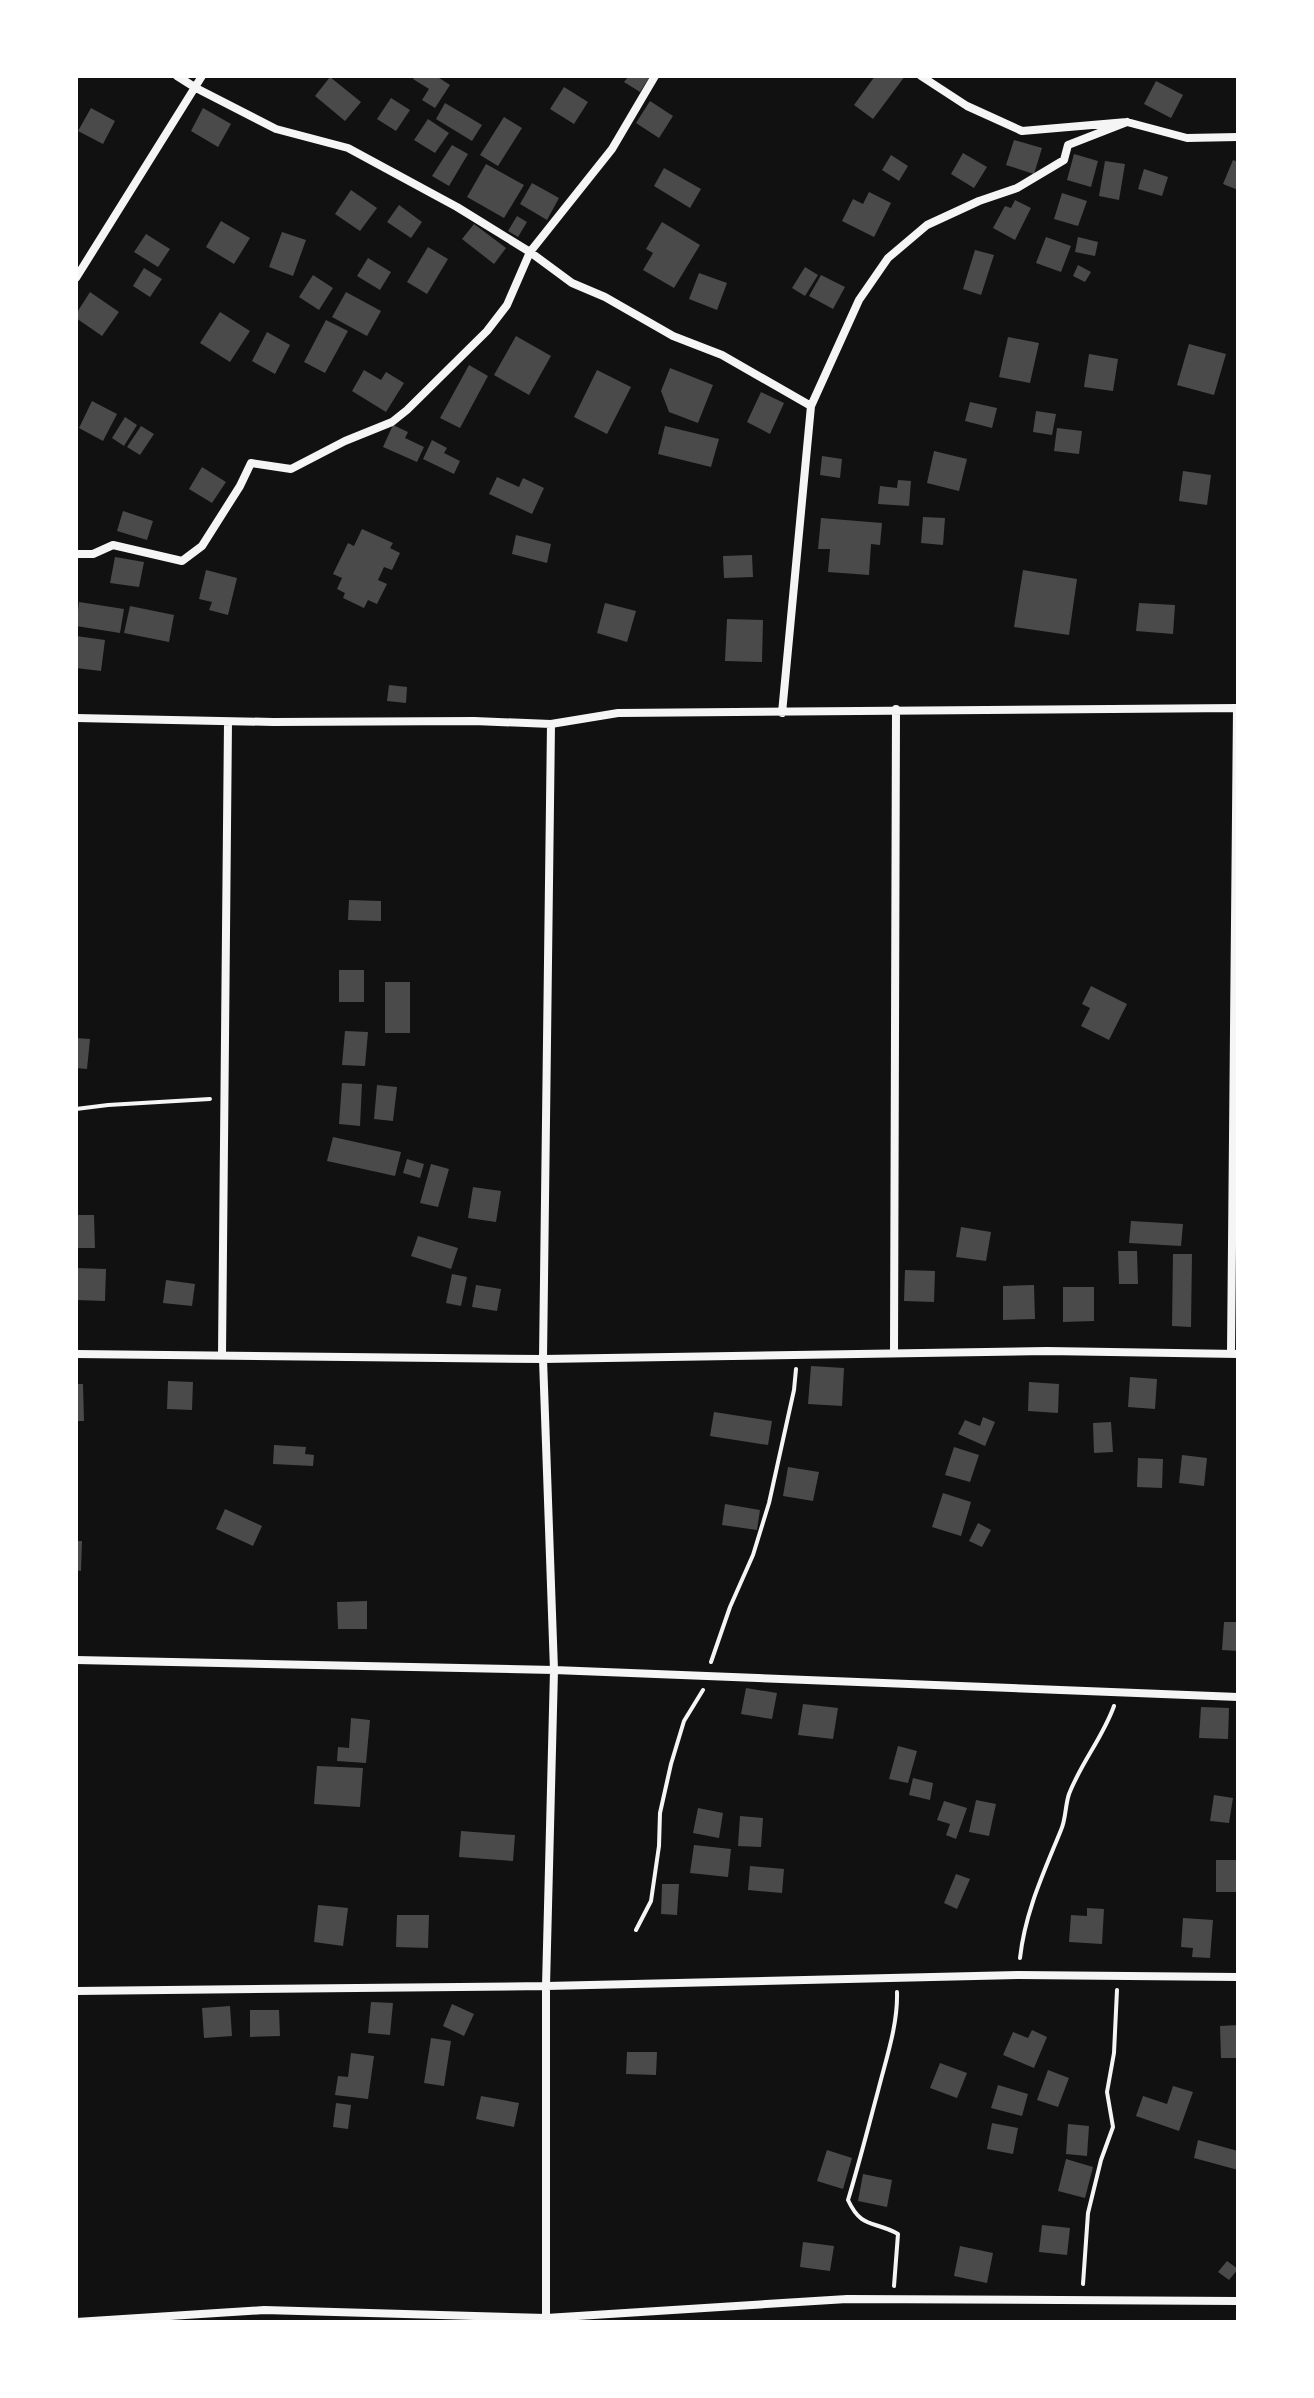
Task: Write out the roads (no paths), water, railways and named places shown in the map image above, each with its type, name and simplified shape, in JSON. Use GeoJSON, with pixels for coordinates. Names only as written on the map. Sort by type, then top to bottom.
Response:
{"type":"FeatureCollection","features":[{"type":"Feature","properties":{"kind":"street"},"geometry":{"type":"LineString","coordinates":[[177,76],[276,129],[348,148],[457,207],[530,252],[572,283],[605,297],[673,336],[722,355],[811,406]]}},
{"type":"Feature","properties":{"kind":"street"},"geometry":{"type":"LineString","coordinates":[[76,278],[202,76]]}},
{"type":"Feature","properties":{"kind":"street"},"geometry":{"type":"LineString","coordinates":[[76,554],[93,554],[113,545],[182,561],[202,546],[251,463],[291,469],[345,441],[392,422],[487,331],[507,305],[530,252],[612,149],[655,76]]}},
{"type":"Feature","properties":{"kind":"street"},"geometry":{"type":"LineString","coordinates":[[921,76],[967,106],[1022,131],[1127,122],[1187,138],[1238,137]]}},
{"type":"Feature","properties":{"kind":"street"},"geometry":{"type":"LineString","coordinates":[[782,713],[811,406],[859,300],[888,258],[927,225],[979,201],[1017,188],[1064,160],[1068,145],[1127,122]]}},
{"type":"Feature","properties":{"kind":"street"},"geometry":{"type":"LineString","coordinates":[[76,718],[551,724],[618,713],[1237,708],[1234,1354],[1047,1351],[543,1359],[76,1354]]}},
{"type":"Feature","properties":{"kind":"street"},"geometry":{"type":"LineString","coordinates":[[894,1353],[896,709]]}},
{"type":"Feature","properties":{"kind":"street"},"geometry":{"type":"LineString","coordinates":[[222,1355],[228,722]]}},
{"type":"Feature","properties":{"kind":"street"},"geometry":{"type":"LineString","coordinates":[[546,2320],[546,1986],[554,1670],[543,1359],[551,724]]}},
{"type":"Feature","properties":{"kind":"street"},"geometry":{"type":"LineString","coordinates":[[76,1660],[554,1670],[1238,1697]]}},
{"type":"Feature","properties":{"kind":"street"},"geometry":{"type":"LineString","coordinates":[[76,1991],[546,1986],[1018,1975],[1238,1977]]}},
{"type":"Feature","properties":{"kind":"street"},"geometry":{"type":"LineString","coordinates":[[76,2322],[264,2310],[546,2320],[895,2298],[1238,2301]]}}]}
